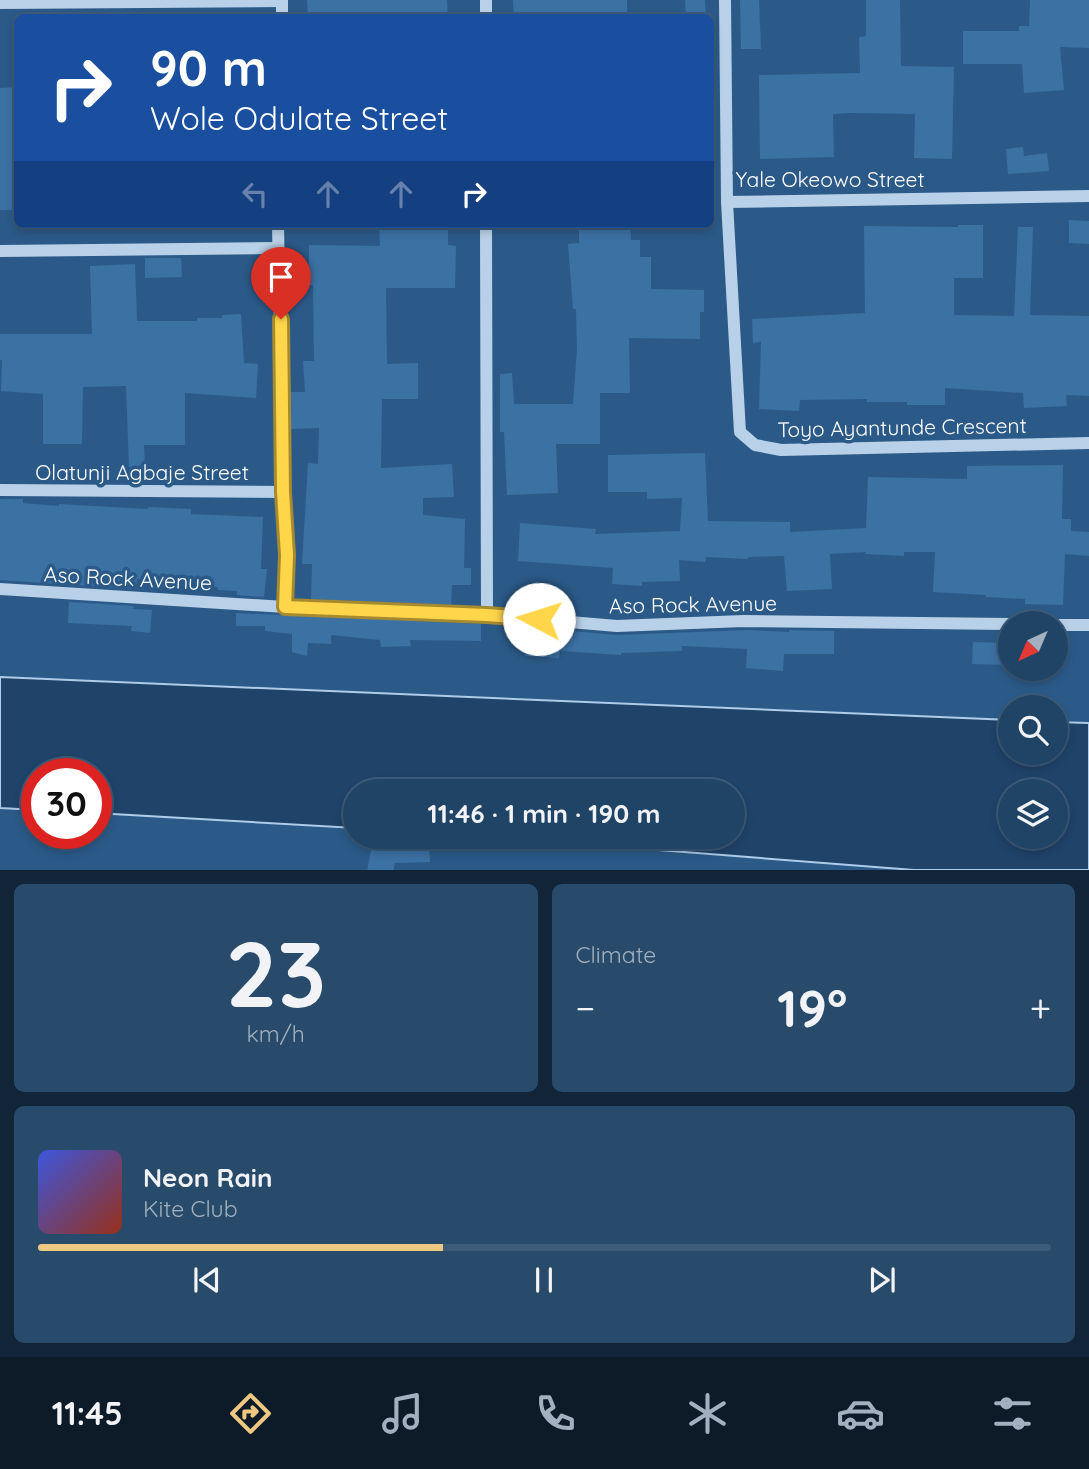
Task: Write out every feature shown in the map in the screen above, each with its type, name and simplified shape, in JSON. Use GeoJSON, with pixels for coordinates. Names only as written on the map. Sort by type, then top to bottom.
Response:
{"type":"FeatureCollection","features":[{"type":"Feature","properties":{"kind":"street"},"geometry":{"type":"LineString","coordinates":[[0,3],[282,0]]}},
{"type":"Feature","properties":{"kind":"street","name":"Yale Okeowo Street"},"geometry":{"type":"LineString","coordinates":[[724,0],[727,202],[1089,196]]}},
{"type":"Feature","properties":{"kind":"street","name":"Toyo Ayantunde Crescent"},"geometry":{"type":"LineString","coordinates":[[727,202],[740,432],[755,445],[781,450],[1089,443]]}},
{"type":"Feature","properties":{"kind":"street"},"geometry":{"type":"LineString","coordinates":[[278,228],[283,366],[283,492],[287,555],[285,607]]}},
{"type":"Feature","properties":{"kind":"street"},"geometry":{"type":"LineString","coordinates":[[486,228],[487,615]]}},
{"type":"Feature","properties":{"kind":"street"},"geometry":{"type":"LineString","coordinates":[[0,251],[278,248]]}},
{"type":"Feature","properties":{"kind":"street","name":"Olatunji Agbaje Street"},"geometry":{"type":"LineString","coordinates":[[0,490],[283,492]]}},
{"type":"Feature","properties":{"kind":"street","name":"Aso Rock Avenue"},"geometry":{"type":"LineString","coordinates":[[0,589],[285,607],[487,615],[617,626],[743,621],[998,624]]}},
{"type":"Feature","properties":{"kind":"street"},"geometry":{"type":"LineString","coordinates":[[1068,625],[1089,625]]}},
{"type":"Feature","properties":{"kind":"water"},"geometry":{"type":"Polygon","coordinates":[[[0,677],[998,719],[998,765],[1068,765],[1068,722],[1089,723],[1089,870],[914,870],[645,849],[745,849],[745,779],[343,779],[343,827],[112,814],[112,758],[21,758],[21,809],[0,808],[0,677]]]}},
{"type":"Feature","properties":{"kind":"building"},"geometry":{"type":"Polygon","coordinates":[[[307,0],[447,0],[448,14],[364,14],[308,14],[307,0]]]}},
{"type":"Feature","properties":{"kind":"building"},"geometry":{"type":"Polygon","coordinates":[[[513,0],[627,0],[627,14],[514,14],[513,0]]]}},
{"type":"Feature","properties":{"kind":"building"},"geometry":{"type":"Polygon","coordinates":[[[685,0],[705,0],[706,14],[686,14],[685,0]]]}},
{"type":"Feature","properties":{"kind":"building"},"geometry":{"type":"Polygon","coordinates":[[[740,0],[759,0],[761,49],[741,49],[740,0]]]}},
{"type":"Feature","properties":{"kind":"building"},"geometry":{"type":"Polygon","coordinates":[[[866,0],[900,0],[901,66],[954,67],[952,159],[914,158],[915,114],[851,113],[833,114],[834,157],[760,159],[759,75],[860,73],[859,37],[866,36],[866,0]]]}},
{"type":"Feature","properties":{"kind":"building"},"geometry":{"type":"Polygon","coordinates":[[[1030,0],[1089,0],[1089,48],[1060,47],[1064,90],[1024,93],[1022,64],[963,64],[963,31],[1019,31],[1019,26],[1029,26],[1030,0]]]}},
{"type":"Feature","properties":{"kind":"building"},"geometry":{"type":"Polygon","coordinates":[[[14,87],[14,210],[0,210],[0,88],[14,87]]]}},
{"type":"Feature","properties":{"kind":"building"},"geometry":{"type":"Polygon","coordinates":[[[1023,147],[1024,156],[1047,153],[1049,171],[1008,174],[1006,149],[1023,147]]]}},
{"type":"Feature","properties":{"kind":"building"},"geometry":{"type":"Polygon","coordinates":[[[1069,220],[1089,221],[1089,244],[1069,243],[1069,220]]]}},
{"type":"Feature","properties":{"kind":"building"},"geometry":{"type":"Polygon","coordinates":[[[983,225],[983,278],[954,278],[954,315],[1014,316],[1018,227],[1033,227],[1030,315],[1089,316],[1089,396],[1066,395],[1067,406],[1024,408],[1023,393],[945,388],[945,405],[867,402],[867,399],[800,400],[799,411],[759,409],[761,342],[753,343],[752,319],[865,313],[864,226],[983,225]]]}},
{"type":"Feature","properties":{"kind":"building"},"geometry":{"type":"Polygon","coordinates":[[[379,228],[448,228],[448,245],[456,246],[455,288],[386,288],[387,364],[418,363],[418,399],[382,399],[381,468],[452,464],[454,497],[423,498],[423,515],[465,519],[464,568],[471,568],[471,585],[452,585],[451,605],[311,599],[312,564],[302,564],[308,463],[318,464],[319,428],[291,429],[290,392],[305,392],[303,361],[314,361],[313,285],[309,285],[309,245],[380,246],[379,228]]]}},
{"type":"Feature","properties":{"kind":"building"},"geometry":{"type":"Polygon","coordinates":[[[579,228],[630,228],[631,240],[640,240],[640,257],[651,257],[651,289],[704,290],[704,312],[700,312],[700,339],[629,338],[630,393],[600,393],[600,444],[556,444],[558,493],[507,495],[504,432],[500,432],[500,374],[512,373],[514,404],[573,404],[577,349],[576,309],[573,309],[568,244],[579,243],[579,228]]]}},
{"type":"Feature","properties":{"kind":"building"},"geometry":{"type":"Polygon","coordinates":[[[145,258],[181,258],[182,277],[145,278],[145,258]]]}},
{"type":"Feature","properties":{"kind":"building"},"geometry":{"type":"Polygon","coordinates":[[[135,264],[137,321],[197,321],[197,318],[222,318],[222,315],[241,314],[244,363],[258,364],[256,398],[185,393],[185,445],[144,445],[145,467],[129,467],[126,386],[83,387],[82,444],[43,444],[43,394],[1,391],[0,334],[92,334],[90,266],[135,264]]]}},
{"type":"Feature","properties":{"kind":"building"},"geometry":{"type":"Polygon","coordinates":[[[705,453],[708,521],[790,522],[790,532],[866,528],[868,477],[967,479],[967,466],[1063,465],[1062,519],[1071,519],[1071,531],[1089,532],[1089,556],[1065,554],[1063,605],[1025,604],[1025,599],[933,592],[935,552],[904,552],[904,556],[865,554],[866,552],[830,554],[832,589],[787,591],[784,556],[748,559],[706,557],[705,562],[679,560],[680,581],[642,582],[642,586],[612,584],[613,568],[518,561],[520,523],[596,529],[595,534],[680,531],[682,498],[647,499],[647,492],[608,492],[608,455],[705,453]]]}},
{"type":"Feature","properties":{"kind":"building"},"geometry":{"type":"Polygon","coordinates":[[[0,499],[23,499],[23,503],[59,506],[191,509],[191,514],[263,517],[261,569],[267,569],[264,597],[237,595],[237,591],[218,590],[218,587],[137,579],[136,589],[0,580],[0,499]]]}},
{"type":"Feature","properties":{"kind":"building"},"geometry":{"type":"Polygon","coordinates":[[[69,602],[134,606],[133,609],[152,610],[150,633],[131,631],[132,626],[68,623],[69,602]]]}},
{"type":"Feature","properties":{"kind":"building"},"geometry":{"type":"Polygon","coordinates":[[[236,613],[481,624],[481,641],[410,640],[411,646],[381,647],[380,640],[331,635],[331,644],[308,643],[307,656],[292,652],[292,634],[265,631],[265,626],[236,626],[236,613]]]}},
{"type":"Feature","properties":{"kind":"building"},"geometry":{"type":"Polygon","coordinates":[[[526,627],[617,635],[748,630],[834,631],[834,654],[784,654],[783,671],[746,668],[747,649],[682,646],[682,651],[621,655],[560,651],[559,658],[525,656],[526,627]]]}},
{"type":"Feature","properties":{"kind":"building"},"geometry":{"type":"Polygon","coordinates":[[[973,642],[998,643],[998,665],[972,664],[973,642]]]}},
{"type":"Feature","properties":{"kind":"building"},"geometry":{"type":"Polygon","coordinates":[[[371,849],[429,849],[430,862],[395,863],[393,870],[367,870],[371,849]]]}},
{"type":"Feature","properties":{"kind":"route"},"geometry":{"type":"LineString","coordinates":[[281,319],[283,492],[287,555],[285,607],[539,619]]}}]}
